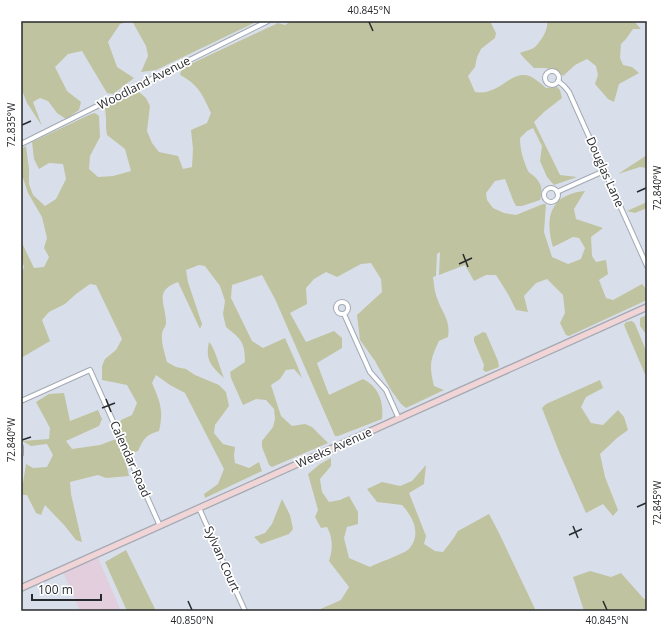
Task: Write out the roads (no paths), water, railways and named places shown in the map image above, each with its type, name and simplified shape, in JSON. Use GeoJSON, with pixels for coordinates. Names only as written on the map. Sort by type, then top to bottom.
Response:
{"type":"FeatureCollection","features":[{"type":"Feature","properties":{"kind":"street","name":"Woodland Avenue"},"geometry":{"type":"LineString","coordinates":[[21,144],[268,21]]}},
{"type":"Feature","properties":{"kind":"street","name":"Douglas Lane"},"geometry":{"type":"LineString","coordinates":[[558,81],[569,92],[647,266]]}},
{"type":"Feature","properties":{"kind":"street"},"geometry":{"type":"LineString","coordinates":[[557,192],[604,171]]}},
{"type":"Feature","properties":{"kind":"street","name":"Weeks Avenue"},"geometry":{"type":"LineString","coordinates":[[21,588],[647,307]]}},
{"type":"Feature","properties":{"kind":"street"},"geometry":{"type":"LineString","coordinates":[[344,314],[370,372],[386,390],[399,419]]}},
{"type":"Feature","properties":{"kind":"street","name":"Calendar Road"},"geometry":{"type":"LineString","coordinates":[[21,401],[90,370],[160,526]]}},
{"type":"Feature","properties":{"kind":"street"},"geometry":{"type":"LineString","coordinates":[[21,447],[21,454]]}},
{"type":"Feature","properties":{"kind":"street","name":"Sylvan Court"},"geometry":{"type":"LineString","coordinates":[[199,508],[245,611]]}}]}
